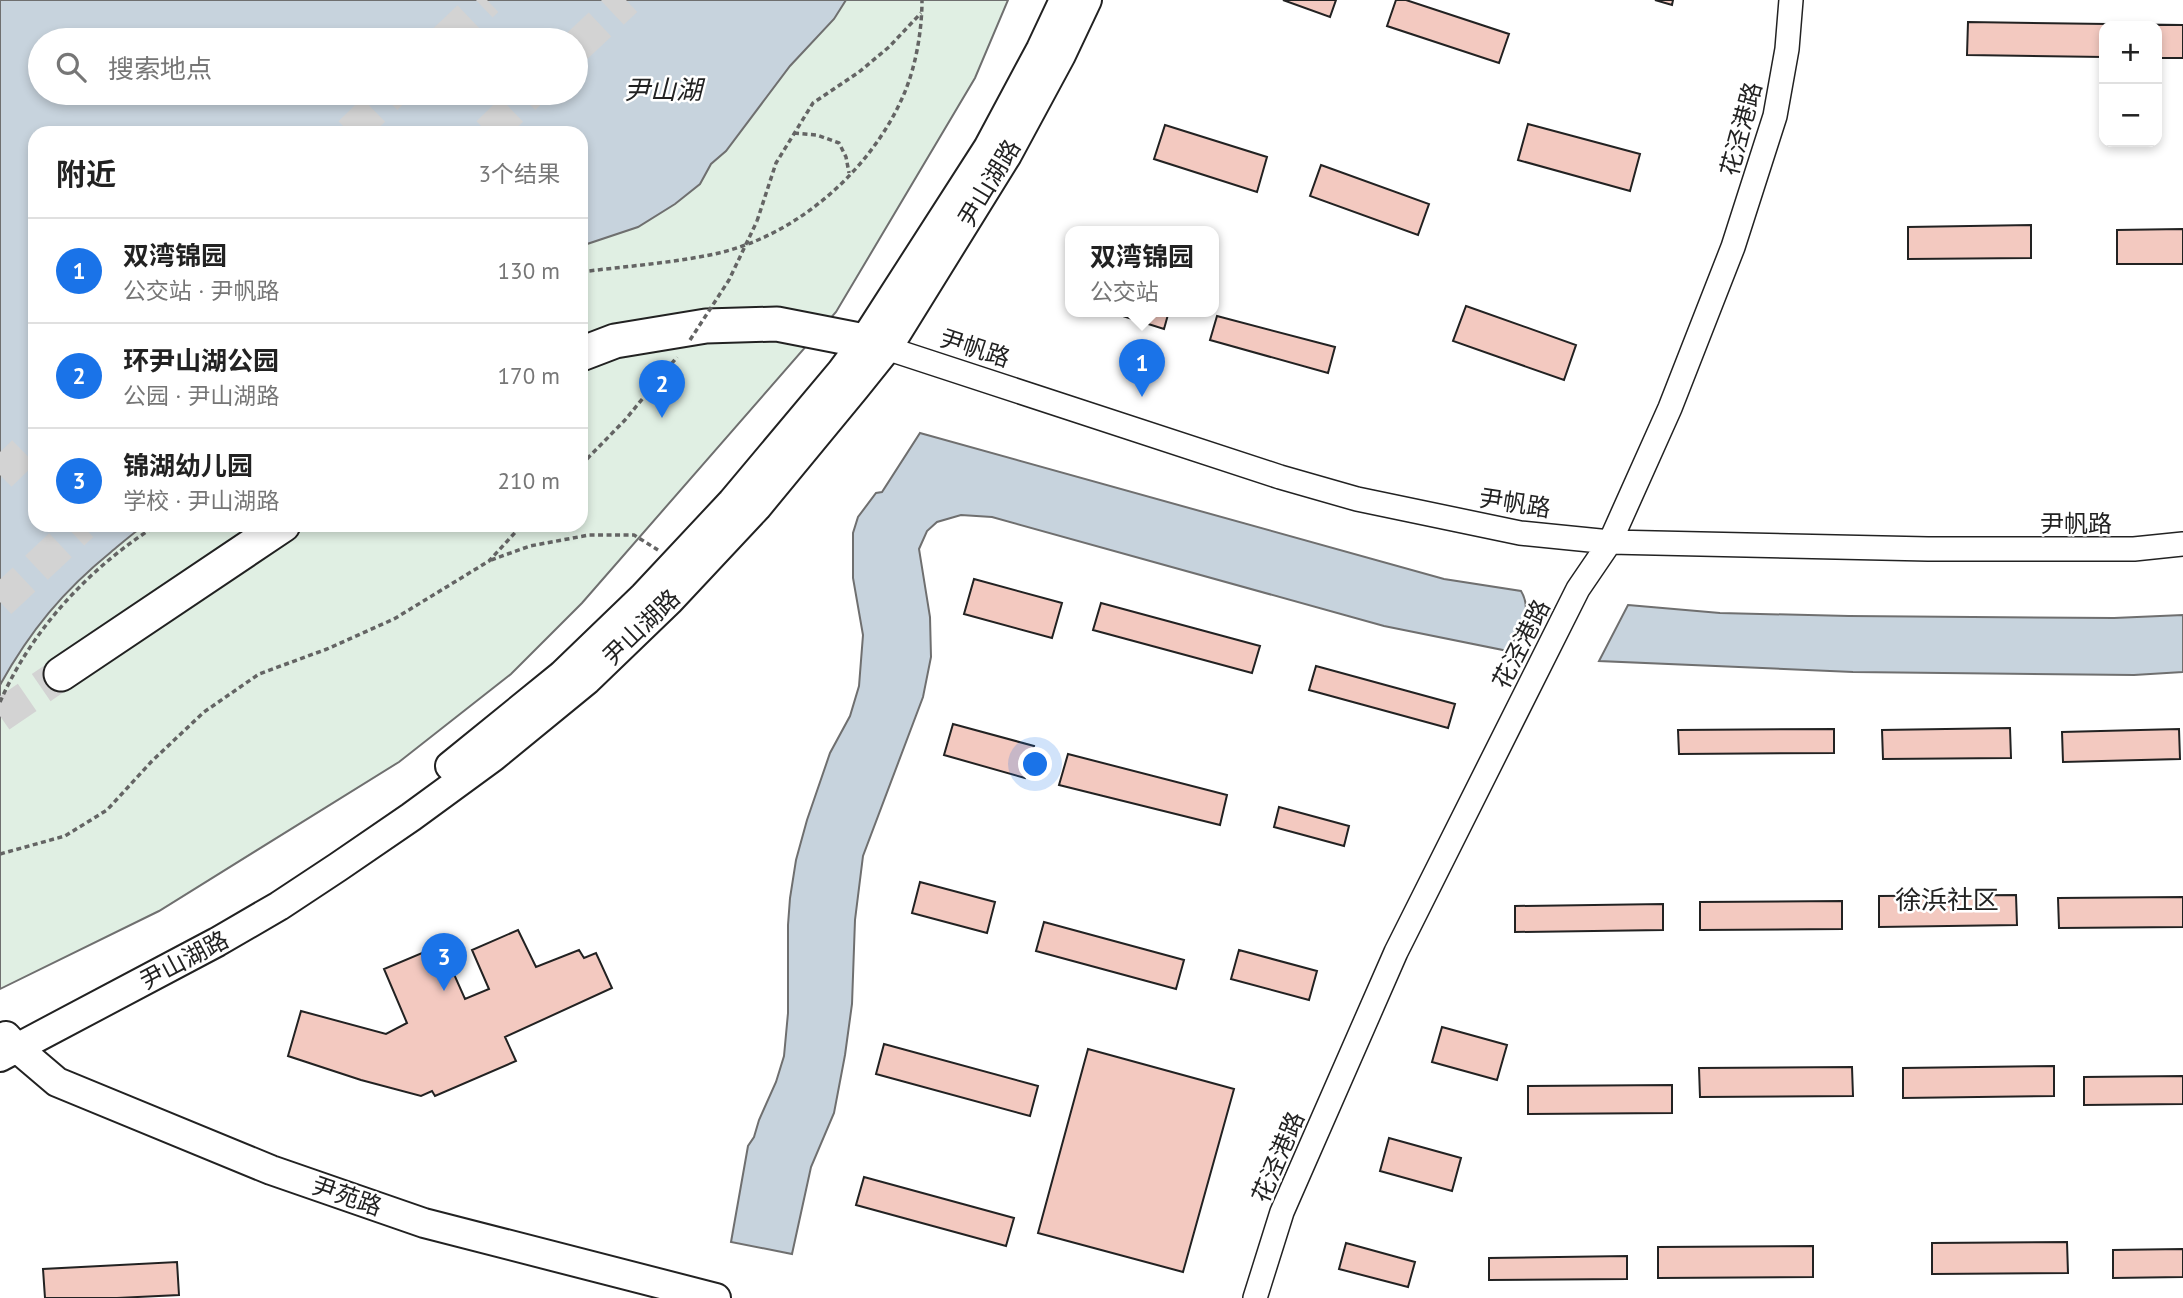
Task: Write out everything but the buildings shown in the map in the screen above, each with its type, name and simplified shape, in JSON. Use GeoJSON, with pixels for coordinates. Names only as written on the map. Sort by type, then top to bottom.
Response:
{"type":"FeatureCollection","features":[{"type":"Feature","properties":{"kind":"highway"},"geometry":{"type":"LineString","coordinates":[[588,352],[615,341],[706,326],[777,324],[876,344]]}},
{"type":"Feature","properties":{"kind":"highway"},"geometry":{"type":"LineString","coordinates":[[61,674],[273,532]]}},
{"type":"Feature","properties":{"kind":"main road","name":"尹山湖路"},"geometry":{"type":"LineString","coordinates":[[5,1044],[252,902],[386,812],[468,752],[562,675],[644,596],[732,502],[841,372],[876,344],[988,148],[1064,0]]}},
{"type":"Feature","properties":{"kind":"main road","name":"尹山湖路"},"geometry":{"type":"LineString","coordinates":[[5,1044],[217,943],[279,906],[411,817],[492,757],[587,680],[669,601],[757,507],[876,344],[1007,155],[1061,55],[1087,0]]}},
{"type":"Feature","properties":{"kind":"main road","name":"尹苑路"},"geometry":{"type":"LineString","coordinates":[[5,1044],[57,1082],[271,1170],[424,1223],[716,1298]]}},
{"type":"Feature","properties":{"kind":"street","name":"花泾港路"},"geometry":{"type":"LineString","coordinates":[[1255,1298],[1282,1212],[1396,951],[1578,589],[1610,542],[1670,408],[1733,247],[1775,117],[1787,49],[1791,0]]}},
{"type":"Feature","properties":{"kind":"street","name":"尹帆路"},"geometry":{"type":"LineString","coordinates":[[876,344],[1267,473],[1357,499],[1520,533],[1610,542],[1914,548],[2133,549],[2183,544]]}},
{"type":"Feature","properties":{"kind":"path"},"geometry":{"type":"LineString","coordinates":[[588,271],[720,252],[768,236],[804,215],[830,194],[880,138],[905,93],[915,57],[922,0]]}},
{"type":"Feature","properties":{"kind":"path"},"geometry":{"type":"LineString","coordinates":[[588,458],[625,420],[690,340],[729,280],[757,221],[776,163],[813,103],[859,72],[889,47],[922,11]]}},
{"type":"Feature","properties":{"kind":"path"},"geometry":{"type":"LineString","coordinates":[[793,132],[817,135],[839,144],[846,157],[849,174]]}},
{"type":"Feature","properties":{"kind":"path"},"geometry":{"type":"LineString","coordinates":[[0,702],[33,643],[63,604],[105,562],[147,532]]}},
{"type":"Feature","properties":{"kind":"path"},"geometry":{"type":"LineString","coordinates":[[489,561],[516,532]]}},
{"type":"Feature","properties":{"kind":"path"},"geometry":{"type":"LineString","coordinates":[[0,854],[65,836],[107,810],[152,761],[204,712],[260,674],[327,649],[394,619],[489,561],[530,546],[589,535],[634,535],[676,562]]}},
{"type":"Feature","properties":{"kind":"green space"},"geometry":{"type":"Polygon","coordinates":[[[0,0],[1008,0],[975,78],[836,312],[582,603],[511,674],[399,762],[159,911],[0,989],[0,0]]]}},
{"type":"Feature","properties":{"kind":"water","name":"尹山湖"},"geometry":{"type":"Polygon","coordinates":[[[0,0],[846,0],[834,19],[790,66],[726,151],[711,164],[700,184],[675,204],[638,227],[588,244],[588,126],[28,126],[28,532],[136,532],[63,597],[23,647],[0,685],[0,0]]]}},
{"type":"Feature","properties":{"kind":"water"},"geometry":{"type":"Polygon","coordinates":[[[920,433],[1444,579],[1521,591],[1525,599],[1525,614],[1508,651],[1384,626],[992,517],[961,515],[937,522],[927,531],[919,549],[930,617],[931,657],[923,697],[863,856],[855,920],[852,1004],[845,1055],[834,1113],[811,1167],[792,1254],[731,1242],[748,1146],[776,1082],[784,1056],[788,1013],[788,925],[796,860],[830,753],[850,716],[859,686],[863,635],[853,578],[853,533],[858,517],[876,493],[882,492],[920,433]]]}},
{"type":"Feature","properties":{"kind":"water"},"geometry":{"type":"Polygon","coordinates":[[[1628,605],[1720,613],[1849,616],[2114,618],[2183,615],[2183,672],[2134,675],[1853,672],[1599,661],[1628,605]]]}},
{"type":"Feature","properties":{"kind":"tunnel"},"geometry":{"type":"LineString","coordinates":[[458,28],[487,0]]}},
{"type":"Feature","properties":{"kind":"tunnel"},"geometry":{"type":"LineString","coordinates":[[588,36],[626,0]]}},
{"type":"Feature","properties":{"kind":"tunnel"},"geometry":{"type":"LineString","coordinates":[[357,126],[379,105]]}},
{"type":"Feature","properties":{"kind":"tunnel"},"geometry":{"type":"LineString","coordinates":[[495,126],[517,105]]}},
{"type":"Feature","properties":{"kind":"tunnel"},"geometry":{"type":"LineString","coordinates":[[0,475],[28,448]]}},
{"type":"Feature","properties":{"kind":"tunnel"},"geometry":{"type":"LineString","coordinates":[[0,602],[75,532]]}},
{"type":"Feature","properties":{"kind":"tunnel"},"geometry":{"type":"LineString","coordinates":[[0,716],[61,674]]}},
{"type":"Feature","properties":{"kind":"place","name":"双湾锦园"},"geometry":{"type":"Point","coordinates":[1142,397]}},
{"type":"Feature","properties":{"kind":"place","name":"环尹山湖公园"},"geometry":{"type":"Point","coordinates":[662,418]}},
{"type":"Feature","properties":{"kind":"place","name":"锦湖幼儿园"},"geometry":{"type":"Point","coordinates":[444,991]}},
{"type":"Feature","properties":{"kind":"district","name":"徐浜社区"},"geometry":{"type":"Point","coordinates":[1947,899]}}]}
